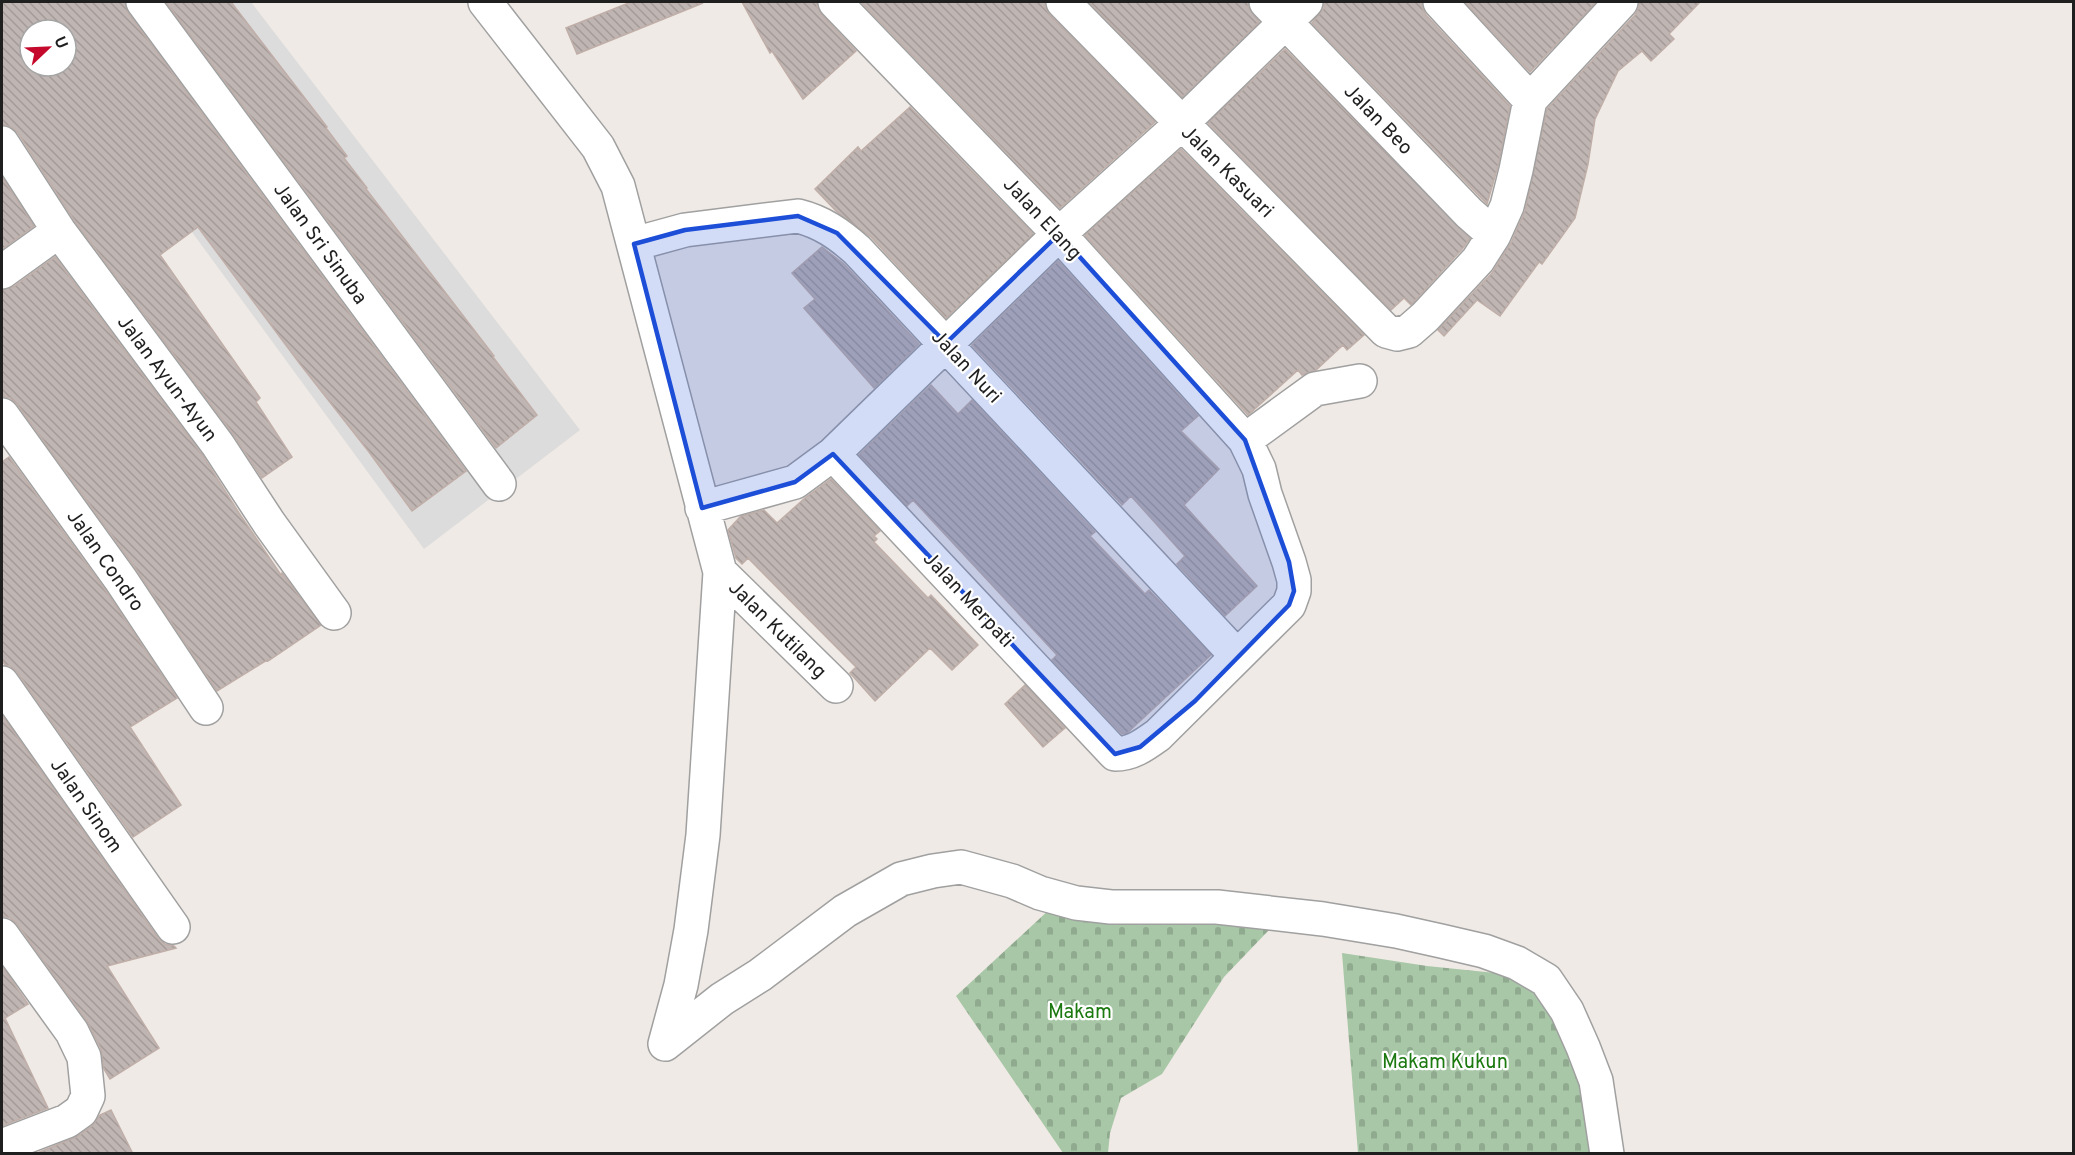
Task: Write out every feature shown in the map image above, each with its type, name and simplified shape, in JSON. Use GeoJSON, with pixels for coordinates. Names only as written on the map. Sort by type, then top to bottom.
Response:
{"type":"FeatureCollection","features":[{"type":"Feature","properties":{"kind":"street","name":"Jalan Sri Sinuba"},"geometry":{"type":"LineString","coordinates":[[143,2],[499,484]]}},
{"type":"Feature","properties":{"kind":"street"},"geometry":{"type":"LineString","coordinates":[[485,2],[598,147],[618,186],[720,572],[698,877],[681,985],[665,1044],[722,999],[759,975],[845,911],[901,879],[962,867],[1076,903],[1111,907],[1217,907],[1323,919],[1441,941],[1484,951],[1517,963],[1546,980],[1567,1011],[1596,1081],[1607,1154]]}},
{"type":"Feature","properties":{"kind":"street","name":"Jalan Elang"},"geometry":{"type":"LineString","coordinates":[[835,2],[1059,234],[1245,440],[1258,468],[1294,580],[1294,591],[1289,605],[1166,728],[1140,747],[1125,754],[1114,754],[1104,743]]}},
{"type":"Feature","properties":{"kind":"street","name":"Jalan Kasuari"},"geometry":{"type":"LineString","coordinates":[[1063,2],[1386,332],[1397,334],[1409,331],[1425,317],[1478,260],[1494,235]]}},
{"type":"Feature","properties":{"kind":"street"},"geometry":{"type":"LineString","coordinates":[[1440,2],[1530,100]]}},
{"type":"Feature","properties":{"kind":"street"},"geometry":{"type":"LineString","coordinates":[[1494,235],[1509,197],[1530,100],[1622,2]]}},
{"type":"Feature","properties":{"kind":"street"},"geometry":{"type":"LineString","coordinates":[[702,508],[795,482],[833,454],[1059,234],[1181,124],[1286,8]]}},
{"type":"Feature","properties":{"kind":"street","name":"Jalan Beo"},"geometry":{"type":"LineString","coordinates":[[1286,8],[1469,213],[1494,235]]}},
{"type":"Feature","properties":{"kind":"street","name":"Jalan Ayun-Ayun"},"geometry":{"type":"LineString","coordinates":[[2,143],[59,231],[218,445],[269,523],[334,613]]}},
{"type":"Feature","properties":{"kind":"street","name":"Jalan Nuri"},"geometry":{"type":"LineString","coordinates":[[634,244],[685,230],[798,216],[815,220],[837,233],[858,250],[946,343],[1237,656]]}},
{"type":"Feature","properties":{"kind":"street"},"geometry":{"type":"LineString","coordinates":[[2,272],[59,231]]}},
{"type":"Feature","properties":{"kind":"street"},"geometry":{"type":"LineString","coordinates":[[1245,440],[1315,389],[1360,381]]}},
{"type":"Feature","properties":{"kind":"street","name":"Jalan Condro"},"geometry":{"type":"LineString","coordinates":[[2,415],[121,580],[206,708]]}},
{"type":"Feature","properties":{"kind":"street","name":"Jalan Merpati"},"geometry":{"type":"LineString","coordinates":[[833,454],[1104,743]]}},
{"type":"Feature","properties":{"kind":"street","name":"Jalan Kutilang"},"geometry":{"type":"LineString","coordinates":[[720,572],[836,686]]}},
{"type":"Feature","properties":{"kind":"street","name":"Jalan Sinom"},"geometry":{"type":"LineString","coordinates":[[2,683],[173,927]]}},
{"type":"Feature","properties":{"kind":"street"},"geometry":{"type":"LineString","coordinates":[[2,935],[72,1032],[84,1057],[88,1096],[81,1111],[67,1121],[2,1146]]}},
{"type":"Feature","properties":{"kind":"highlighted area"},"geometry":{"type":"Polygon","coordinates":[[[798,216],[837,233],[946,343],[1059,234],[1245,440],[1289,562],[1294,591],[1289,605],[1195,701],[1140,747],[1115,754],[833,454],[795,482],[702,508],[634,244],[685,230],[798,216]]]}},
{"type":"Feature","properties":{"kind":"shaded area"},"geometry":{"type":"Polygon","coordinates":[[[23,2],[251,2],[580,430],[424,549],[78,76],[78,18],[35,18],[23,2]]]}},
{"type":"Feature","properties":{"kind":"green space","name":"Makam"},"geometry":{"type":"Polygon","coordinates":[[[1051,908],[1215,918],[1269,930],[1224,977],[1162,1074],[1121,1098],[1110,1133],[1108,1153],[1063,1153],[956,996],[1051,908]]]}},
{"type":"Feature","properties":{"kind":"green space","name":"Makam Kukun"},"geometry":{"type":"Polygon","coordinates":[[[1342,953],[1427,966],[1525,976],[1558,1015],[1587,1087],[1595,1153],[1358,1153],[1342,953]]]}},
{"type":"Feature","properties":{"kind":"building"},"geometry":{"type":"Polygon","coordinates":[[[2,2],[125,2],[128,13],[466,471],[412,511],[198,227],[160,255],[260,398],[256,402],[292,457],[262,478],[233,434],[74,220],[18,133],[2,124],[2,2]]]}},
{"type":"Feature","properties":{"kind":"building"},"geometry":{"type":"Polygon","coordinates":[[[166,2],[231,2],[327,127],[347,156],[344,158],[366,189],[537,415],[496,448],[166,2]]]}},
{"type":"Feature","properties":{"kind":"building"},"geometry":{"type":"Polygon","coordinates":[[[631,2],[703,3],[577,54],[566,28],[631,2]]]}},
{"type":"Feature","properties":{"kind":"building"},"geometry":{"type":"Polygon","coordinates":[[[742,2],[817,2],[822,15],[856,51],[803,99],[772,51],[770,53],[742,2]]]}},
{"type":"Feature","properties":{"kind":"building"},"geometry":{"type":"Polygon","coordinates":[[[861,2],[1045,2],[1050,15],[1155,122],[1060,208],[861,2]]]}},
{"type":"Feature","properties":{"kind":"building"},"geometry":{"type":"Polygon","coordinates":[[[1089,2],[1248,2],[1248,7],[1259,22],[1182,97],[1089,2]]]}},
{"type":"Feature","properties":{"kind":"building"},"geometry":{"type":"Polygon","coordinates":[[[1324,2],[1422,2],[1426,15],[1510,106],[1498,166],[1487,204],[1312,23],[1324,8],[1324,2]]]}},
{"type":"Feature","properties":{"kind":"building"},"geometry":{"type":"Polygon","coordinates":[[[1465,2],[1596,2],[1530,72],[1465,2]]]}},
{"type":"Feature","properties":{"kind":"building"},"geometry":{"type":"Polygon","coordinates":[[[1639,2],[1700,2],[1669,34],[1674,39],[1651,61],[1642,51],[1618,71],[1595,119],[1588,164],[1575,218],[1542,264],[1539,262],[1500,316],[1477,300],[1444,336],[1438,330],[1492,273],[1511,243],[1525,211],[1547,109],[1635,15],[1639,2]]]}},
{"type":"Feature","properties":{"kind":"building"},"geometry":{"type":"Polygon","coordinates":[[[1285,49],[1470,238],[1411,305],[1404,298],[1391,310],[1208,123],[1285,49]]]}},
{"type":"Feature","properties":{"kind":"building"},"geometry":{"type":"Polygon","coordinates":[[[910,107],[1033,234],[946,318],[871,237],[836,211],[815,189],[858,147],[861,151],[910,107]]]}},
{"type":"Feature","properties":{"kind":"building"},"geometry":{"type":"Polygon","coordinates":[[[1181,149],[1364,335],[1347,350],[1343,345],[1316,370],[1302,375],[1298,370],[1248,415],[1085,235],[1181,149]]]}},
{"type":"Feature","properties":{"kind":"building"},"geometry":{"type":"Polygon","coordinates":[[[2,177],[34,226],[2,249],[2,177]]]}},
{"type":"Feature","properties":{"kind":"building"},"geometry":{"type":"Polygon","coordinates":[[[822,247],[844,264],[919,344],[874,388],[804,308],[815,299],[792,273],[822,247]]]}},
{"type":"Feature","properties":{"kind":"building"},"geometry":{"type":"Polygon","coordinates":[[[55,257],[203,456],[281,575],[282,573],[321,625],[268,661],[217,691],[136,569],[17,404],[10,398],[2,396],[2,290],[13,287],[55,257]]]}},
{"type":"Feature","properties":{"kind":"building"},"geometry":{"type":"Polygon","coordinates":[[[1058,261],[1198,416],[1181,431],[1219,469],[1184,505],[1257,586],[1225,616],[1177,564],[1185,556],[1131,496],[1122,505],[972,345],[1058,261]]]}},
{"type":"Feature","properties":{"kind":"building"},"geometry":{"type":"Polygon","coordinates":[[[931,385],[958,414],[972,400],[1095,532],[1090,536],[1145,594],[1149,590],[1211,655],[1127,733],[1122,734],[1052,660],[1057,655],[913,500],[907,506],[859,455],[931,385]]]}},
{"type":"Feature","properties":{"kind":"building"},"geometry":{"type":"Polygon","coordinates":[[[9,457],[106,591],[177,698],[130,727],[181,805],[133,837],[17,672],[5,665],[2,660],[2,462],[9,457]]]}},
{"type":"Feature","properties":{"kind":"building"},"geometry":{"type":"Polygon","coordinates":[[[831,479],[880,531],[874,536],[877,539],[874,542],[928,598],[931,595],[978,645],[952,670],[930,648],[875,701],[850,673],[856,667],[748,558],[742,564],[736,558],[728,530],[741,516],[764,510],[777,523],[831,479]]]}},
{"type":"Feature","properties":{"kind":"building"},"geometry":{"type":"Polygon","coordinates":[[[1025,685],[1065,728],[1043,747],[1005,704],[1025,685]]]}},
{"type":"Feature","properties":{"kind":"building"},"geometry":{"type":"Polygon","coordinates":[[[2,715],[158,938],[165,944],[176,948],[107,966],[159,1048],[110,1079],[104,1069],[101,1049],[87,1021],[17,924],[10,918],[2,916],[2,715]]]}},
{"type":"Feature","properties":{"kind":"building"},"geometry":{"type":"Polygon","coordinates":[[[2,966],[28,1004],[5,1018],[48,1108],[2,1126],[2,966]]]}},
{"type":"Feature","properties":{"kind":"building"},"geometry":{"type":"Polygon","coordinates":[[[111,1110],[133,1154],[35,1154],[78,1136],[92,1126],[100,1115],[111,1110]]]}}]}
